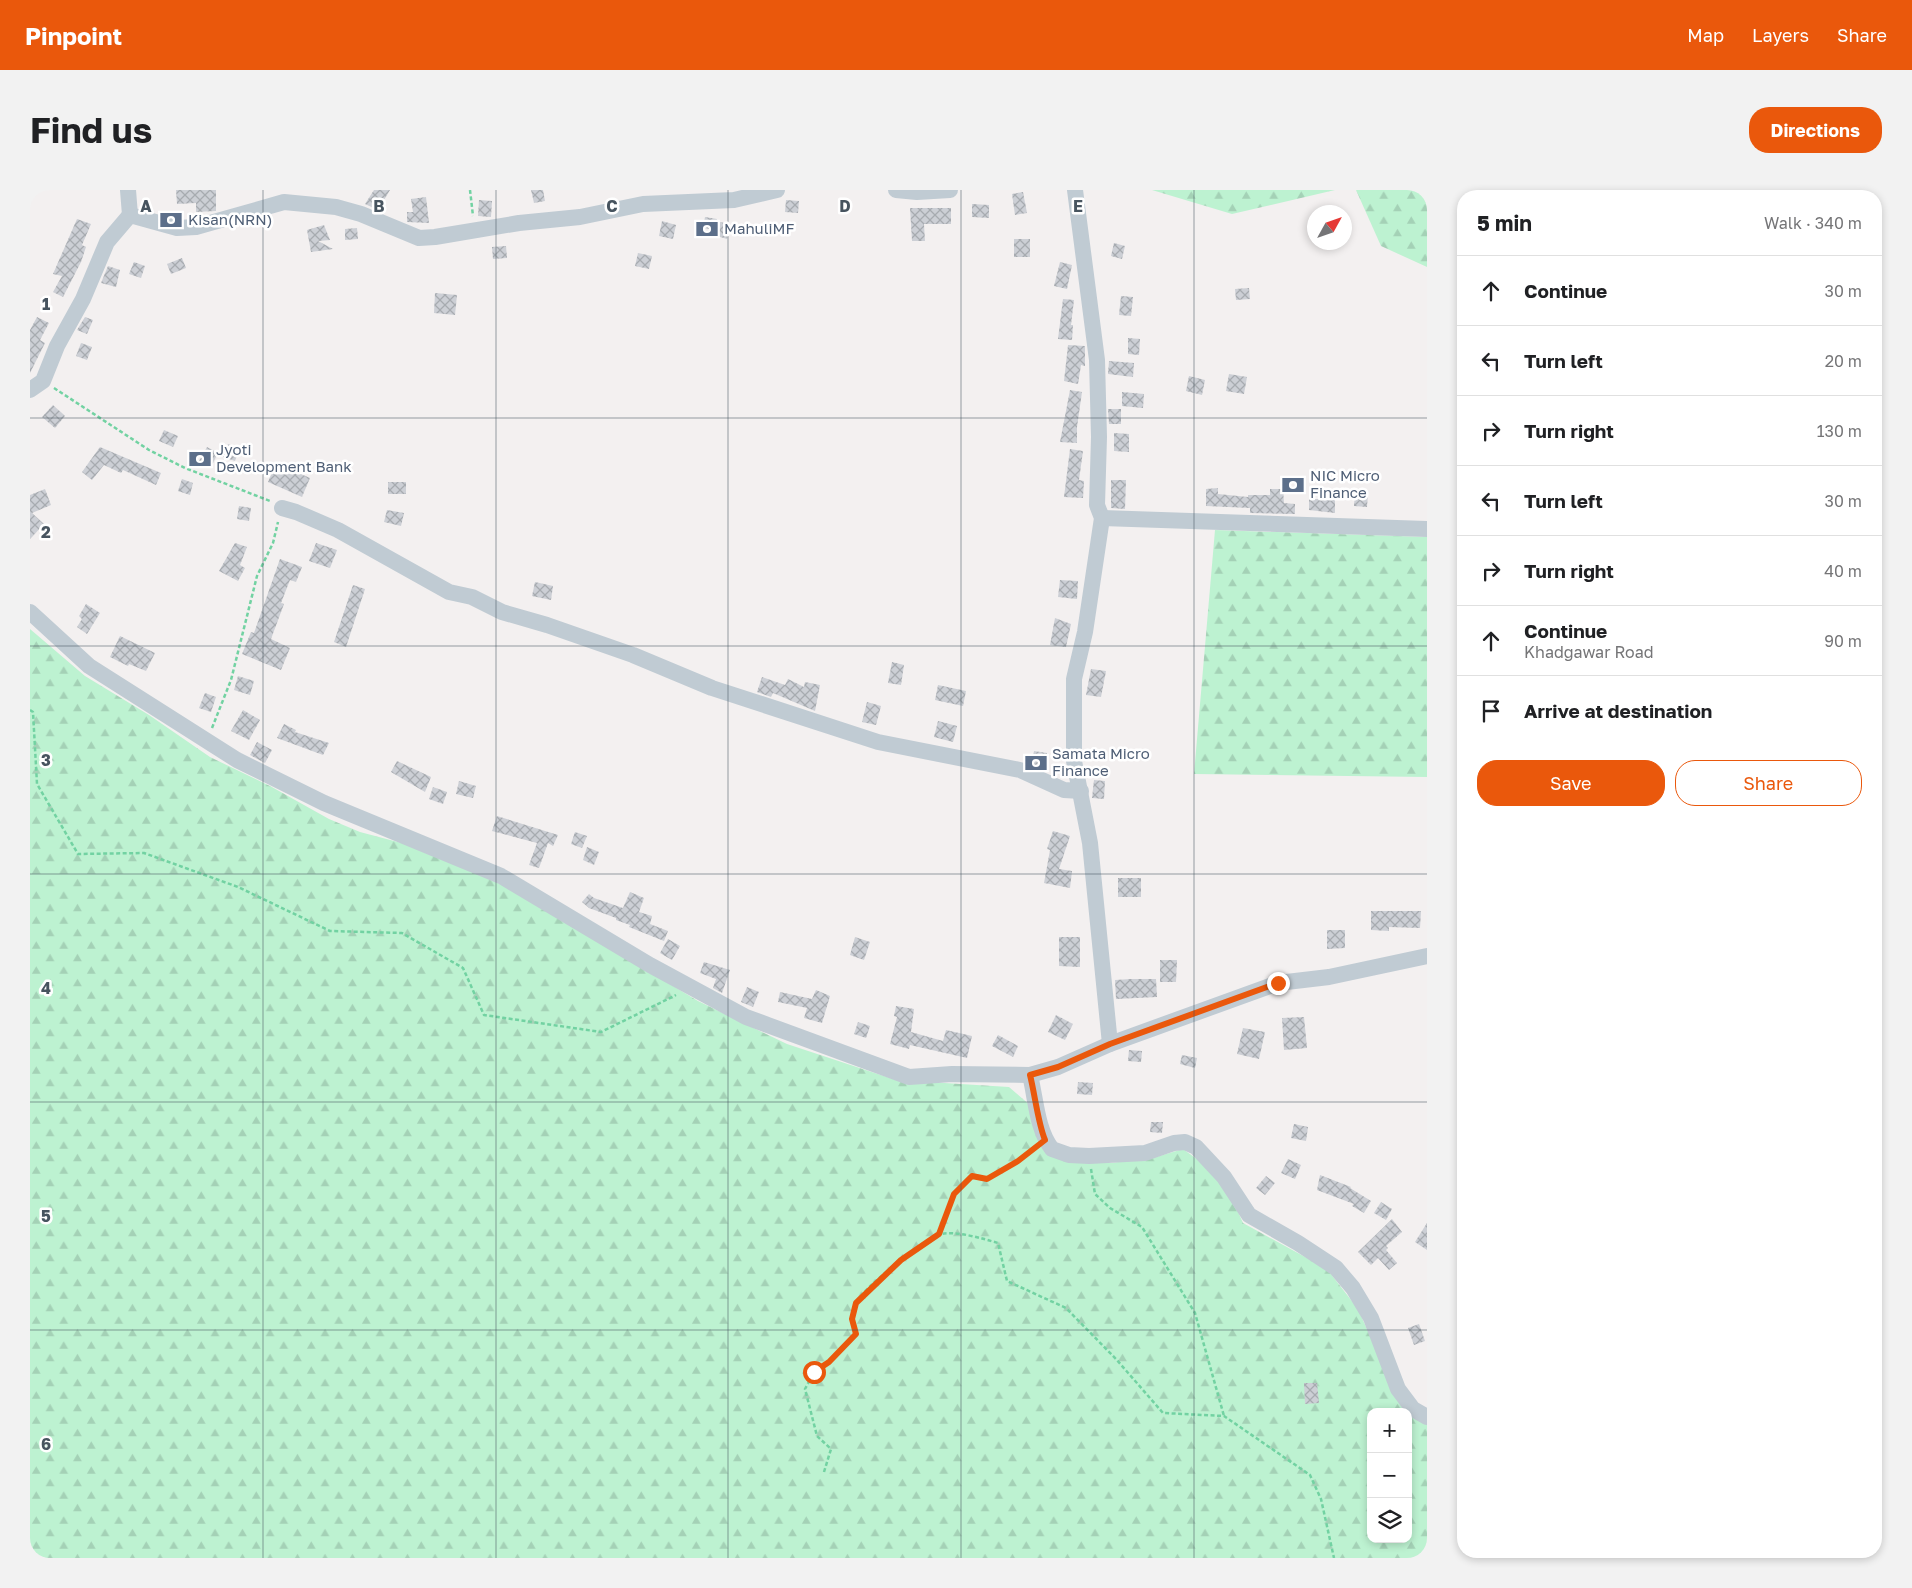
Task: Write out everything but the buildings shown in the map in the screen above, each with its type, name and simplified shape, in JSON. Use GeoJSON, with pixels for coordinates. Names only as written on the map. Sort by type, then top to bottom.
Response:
{"type":"FeatureCollection","features":[{"type":"Feature","properties":{"kind":"street"},"geometry":{"type":"LineString","coordinates":[[36,385],[83,299],[107,242],[130,215],[128,190]]}},
{"type":"Feature","properties":{"kind":"street"},"geometry":{"type":"LineString","coordinates":[[130,215],[177,228],[196,227],[284,202],[336,207],[361,214],[419,238],[458,235],[474,230],[580,217],[643,204],[734,200],[777,190]]}},
{"type":"Feature","properties":{"kind":"street"},"geometry":{"type":"LineString","coordinates":[[896,190],[917,192],[950,190]]}},
{"type":"Feature","properties":{"kind":"street"},"geometry":{"type":"LineString","coordinates":[[1075,190],[1097,360],[1099,437],[1097,505],[1102,518],[1085,632],[1074,679],[1074,761],[1090,843],[1110,1044]]}},
{"type":"Feature","properties":{"kind":"street"},"geometry":{"type":"LineString","coordinates":[[282,508],[338,530],[449,592],[472,597],[502,612],[548,625],[633,655],[712,688],[878,742],[1020,770],[1064,790],[1081,791]]}},
{"type":"Feature","properties":{"kind":"street"},"geometry":{"type":"LineString","coordinates":[[1102,518],[1427,529]]}},
{"type":"Feature","properties":{"kind":"street"},"geometry":{"type":"LineString","coordinates":[[30,612],[89,666],[237,760],[324,803],[501,876],[691,988],[746,1017],[909,1077],[952,1074],[1030,1075],[1058,1067],[1110,1044],[1278,983],[1329,977],[1427,956]]}},
{"type":"Feature","properties":{"kind":"street"},"geometry":{"type":"LineString","coordinates":[[1030,1075],[1038,1106],[1041,1130],[1052,1150],[1069,1155],[1089,1156],[1145,1152],[1185,1142],[1196,1147],[1224,1177],[1240,1205],[1249,1215],[1298,1243],[1336,1268],[1353,1288],[1371,1318],[1398,1389],[1413,1409],[1427,1417]]}},
{"type":"Feature","properties":{"kind":"path"},"geometry":{"type":"LineString","coordinates":[[470,190],[474,230]]}},
{"type":"Feature","properties":{"kind":"path"},"geometry":{"type":"LineString","coordinates":[[36,385],[149,450],[185,468],[225,482],[282,508],[273,543],[257,576],[231,680],[220,712],[206,740]]}},
{"type":"Feature","properties":{"kind":"path"},"geometry":{"type":"LineString","coordinates":[[30,710],[33,712],[37,784],[78,854],[144,853],[238,887],[330,931],[402,933],[463,968],[484,1015],[601,1032],[691,988]]}},
{"type":"Feature","properties":{"kind":"path"},"geometry":{"type":"LineString","coordinates":[[824,1472],[831,1449],[818,1436],[805,1389],[814,1372],[829,1362],[856,1334],[852,1319],[856,1303],[901,1260],[939,1234],[954,1194],[972,1176],[987,1179],[1018,1161],[1045,1140]]}},
{"type":"Feature","properties":{"kind":"path"},"geometry":{"type":"LineString","coordinates":[[1089,1156],[1096,1194],[1110,1208],[1142,1227],[1195,1313],[1224,1416]]}},
{"type":"Feature","properties":{"kind":"path"},"geometry":{"type":"LineString","coordinates":[[939,1234],[973,1235],[998,1243],[1007,1281],[1066,1308],[1116,1359],[1163,1414],[1224,1416],[1310,1475],[1321,1499],[1334,1558]]}},
{"type":"Feature","properties":{"kind":"green space"},"geometry":{"type":"Polygon","coordinates":[[[1152,190],[1335,190],[1232,214],[1152,190]]]}},
{"type":"Feature","properties":{"kind":"green space"},"geometry":{"type":"Polygon","coordinates":[[[1356,190],[1427,190],[1427,267],[1381,246],[1356,190]]]}},
{"type":"Feature","properties":{"kind":"green space"},"geometry":{"type":"Polygon","coordinates":[[[1215,530],[1427,537],[1427,777],[1194,774],[1215,530]]]}},
{"type":"Feature","properties":{"kind":"green space"},"geometry":{"type":"Polygon","coordinates":[[[30,629],[85,676],[149,715],[210,757],[270,786],[329,819],[360,832],[413,846],[514,890],[698,1001],[787,1044],[896,1080],[1009,1087],[1031,1106],[1066,1158],[1111,1163],[1156,1157],[1183,1149],[1205,1165],[1231,1196],[1243,1223],[1327,1269],[1358,1309],[1402,1408],[1367,1408],[1367,1543],[1412,1543],[1412,1415],[1427,1420],[1427,1558],[30,1558],[30,629]]]}},
{"type":"Feature","properties":{"kind":"place","name":"Kisan(NRN)"},"geometry":{"type":"Point","coordinates":[171,220]}},
{"type":"Feature","properties":{"kind":"place","name":"MahuliMF"},"geometry":{"type":"Point","coordinates":[707,229]}},
{"type":"Feature","properties":{"kind":"place","name":"Jyoti Development Bank"},"geometry":{"type":"Point","coordinates":[200,459]}},
{"type":"Feature","properties":{"kind":"place","name":"NIC Micro Finance"},"geometry":{"type":"Point","coordinates":[1293,485]}},
{"type":"Feature","properties":{"kind":"place","name":"Samata Micro Finance"},"geometry":{"type":"Point","coordinates":[1036,763]}},
{"type":"Feature","properties":{"kind":"route"},"geometry":{"type":"LineString","coordinates":[[814,1372],[829,1362],[856,1334],[852,1319],[856,1303],[873,1284],[901,1260],[939,1234],[954,1194],[972,1176],[987,1179],[1018,1161],[1045,1140],[1041,1130],[1038,1106],[1030,1075],[1058,1067],[1110,1044],[1278,983]]}}]}
